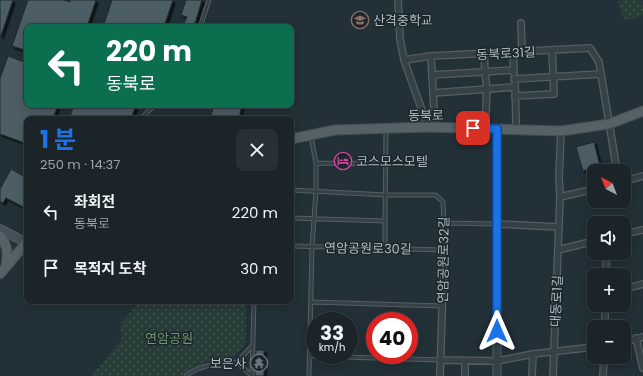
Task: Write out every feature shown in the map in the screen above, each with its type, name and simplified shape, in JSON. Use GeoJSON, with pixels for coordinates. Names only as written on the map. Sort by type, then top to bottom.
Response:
{"type":"FeatureCollection","features":[{"type":"Feature","properties":{"kind":"main road","name":"동북로"},"geometry":{"type":"LineString","coordinates":[[294,138],[335,130],[432,127],[561,131],[609,124],[643,112]]}},
{"type":"Feature","properties":{"kind":"main road"},"geometry":{"type":"LineString","coordinates":[[0,230],[24,242]]}},
{"type":"Feature","properties":{"kind":"main road"},"geometry":{"type":"LineString","coordinates":[[0,236],[4,240],[8,256],[3,271]]}},
{"type":"Feature","properties":{"kind":"main road"},"geometry":{"type":"LineString","coordinates":[[3,271],[24,246]]}},
{"type":"Feature","properties":{"kind":"street"},"geometry":{"type":"LineString","coordinates":[[398,0],[400,39],[404,60],[432,127]]}},
{"type":"Feature","properties":{"kind":"street"},"geometry":{"type":"LineString","coordinates":[[521,23],[522,52]]}},
{"type":"Feature","properties":{"kind":"street","name":"동북로31길"},"geometry":{"type":"LineString","coordinates":[[404,60],[431,56],[590,48],[599,62],[609,124]]}},
{"type":"Feature","properties":{"kind":"street"},"geometry":{"type":"LineString","coordinates":[[515,96],[554,94],[552,50]]}},
{"type":"Feature","properties":{"kind":"street"},"geometry":{"type":"LineString","coordinates":[[513,52],[516,122],[515,130]]}},
{"type":"Feature","properties":{"kind":"street"},"geometry":{"type":"LineString","coordinates":[[484,54],[487,89],[485,128]]}},
{"type":"Feature","properties":{"kind":"street"},"geometry":{"type":"LineString","coordinates":[[431,56],[433,93],[432,127]]}},
{"type":"Feature","properties":{"kind":"street"},"geometry":{"type":"LineString","coordinates":[[432,75],[514,70]]}},
{"type":"Feature","properties":{"kind":"street"},"geometry":{"type":"LineString","coordinates":[[514,79],[601,74]]}},
{"type":"Feature","properties":{"kind":"street"},"geometry":{"type":"LineString","coordinates":[[433,93],[515,87]]}},
{"type":"Feature","properties":{"kind":"street"},"geometry":{"type":"LineString","coordinates":[[609,124],[615,164]]}},
{"type":"Feature","properties":{"kind":"street"},"geometry":{"type":"LineString","coordinates":[[497,129],[497,376]]}},
{"type":"Feature","properties":{"kind":"street"},"geometry":{"type":"LineString","coordinates":[[561,131],[559,176],[560,197],[587,190]]}},
{"type":"Feature","properties":{"kind":"street"},"geometry":{"type":"LineString","coordinates":[[631,179],[643,176]]}},
{"type":"Feature","properties":{"kind":"street","name":"대동로1길"},"geometry":{"type":"LineString","coordinates":[[553,376],[560,197]]}},
{"type":"Feature","properties":{"kind":"street","name":"연암공원로32길"},"geometry":{"type":"LineString","coordinates":[[440,376],[444,223]]}},
{"type":"Feature","properties":{"kind":"street"},"geometry":{"type":"LineString","coordinates":[[498,224],[559,227]]}},
{"type":"Feature","properties":{"kind":"street"},"geometry":{"type":"LineString","coordinates":[[631,233],[643,230]]}},
{"type":"Feature","properties":{"kind":"street"},"geometry":{"type":"LineString","coordinates":[[558,250],[587,243]]}},
{"type":"Feature","properties":{"kind":"street"},"geometry":{"type":"LineString","coordinates":[[631,287],[643,284]]}},
{"type":"Feature","properties":{"kind":"street"},"geometry":{"type":"LineString","coordinates":[[631,340],[643,337]]}},
{"type":"Feature","properties":{"kind":"street"},"geometry":{"type":"LineString","coordinates":[[636,338],[643,367]]}},
{"type":"Feature","properties":{"kind":"street"},"geometry":{"type":"LineString","coordinates":[[441,360],[497,361],[533,354],[587,348]]}},
{"type":"Feature","properties":{"kind":"street"},"geometry":{"type":"LineString","coordinates":[[532,376],[533,354]]}},
{"type":"Feature","properties":{"kind":"street"},"geometry":{"type":"LineString","coordinates":[[465,376],[466,361]]}},
{"type":"Feature","properties":{"kind":"street"},"geometry":{"type":"LineString","coordinates":[[603,376],[604,364]]}},
{"type":"Feature","properties":{"kind":"lane"},"geometry":{"type":"LineString","coordinates":[[201,24],[209,0]]}},
{"type":"Feature","properties":{"kind":"lane"},"geometry":{"type":"LineString","coordinates":[[143,116],[152,108]]}},
{"type":"Feature","properties":{"kind":"lane"},"geometry":{"type":"LineString","coordinates":[[385,248],[386,129]]}},
{"type":"Feature","properties":{"kind":"lane"},"geometry":{"type":"LineString","coordinates":[[311,135],[316,163],[316,191],[312,247],[311,312]]}},
{"type":"Feature","properties":{"kind":"lane"},"geometry":{"type":"LineString","coordinates":[[316,163],[385,164]]}},
{"type":"Feature","properties":{"kind":"lane","name":"연암공원로32길"},"geometry":{"type":"LineString","coordinates":[[294,190],[386,195],[436,195],[443,202],[444,223]]}},
{"type":"Feature","properties":{"kind":"lane"},"geometry":{"type":"LineString","coordinates":[[294,218],[385,221]]}},
{"type":"Feature","properties":{"kind":"lane"},"geometry":{"type":"LineString","coordinates":[[444,223],[498,224]]}},
{"type":"Feature","properties":{"kind":"lane","name":"연암공원로30길"},"geometry":{"type":"LineString","coordinates":[[294,246],[444,250]]}},
{"type":"Feature","properties":{"kind":"lane"},"geometry":{"type":"LineString","coordinates":[[311,302],[442,306]]}},
{"type":"Feature","properties":{"kind":"lane"},"geometry":{"type":"LineString","coordinates":[[252,376],[254,304]]}},
{"type":"Feature","properties":{"kind":"lane"},"geometry":{"type":"LineString","coordinates":[[186,376],[198,368],[236,362],[253,345]]}},
{"type":"Feature","properties":{"kind":"lane"},"geometry":{"type":"LineString","coordinates":[[358,357],[441,360]]}},
{"type":"Feature","properties":{"kind":"lane"},"geometry":{"type":"LineString","coordinates":[[236,362],[252,376]]}},
{"type":"Feature","properties":{"kind":"lane"},"geometry":{"type":"LineString","coordinates":[[309,364],[309,376]]}},
{"type":"Feature","properties":{"kind":"green space"},"geometry":{"type":"Polygon","coordinates":[[[623,0],[641,0],[643,5],[643,16],[624,21],[618,2],[623,0]]]}},
{"type":"Feature","properties":{"kind":"green space","name":"연암공원"},"geometry":{"type":"Polygon","coordinates":[[[138,304],[246,304],[246,341],[243,347],[232,358],[205,362],[187,372],[183,376],[92,376],[122,339],[120,325],[138,304]]]}},
{"type":"Feature","properties":{"kind":"building"},"geometry":{"type":"Polygon","coordinates":[[[0,0],[13,0],[1,36],[0,36],[0,0]]]}},
{"type":"Feature","properties":{"kind":"building"},"geometry":{"type":"Polygon","coordinates":[[[28,0],[64,0],[70,2],[70,0],[96,0],[88,24],[24,24],[24,50],[12,46],[28,0]]]}},
{"type":"Feature","properties":{"kind":"building"},"geometry":{"type":"Polygon","coordinates":[[[112,0],[173,0],[165,24],[104,24],[112,0]]]}},
{"type":"Feature","properties":{"kind":"building"},"geometry":{"type":"Polygon","coordinates":[[[186,0],[202,0],[195,24],[184,24],[187,17],[181,15],[186,0]]]}},
{"type":"Feature","properties":{"kind":"building"},"geometry":{"type":"Polygon","coordinates":[[[8,56],[24,62],[24,108],[57,108],[54,116],[24,116],[24,143],[0,134],[0,78],[8,56]]]}},
{"type":"Feature","properties":{"kind":"building"},"geometry":{"type":"Polygon","coordinates":[[[73,108],[135,108],[132,116],[70,116],[73,108]]]}},
{"type":"Feature","properties":{"kind":"building"},"geometry":{"type":"Polygon","coordinates":[[[213,108],[241,108],[240,116],[211,116],[213,108]]]}},
{"type":"Feature","properties":{"kind":"building"},"geometry":{"type":"Polygon","coordinates":[[[594,142],[600,164],[587,164],[587,170],[583,171],[576,147],[594,142]]]}},
{"type":"Feature","properties":{"kind":"building"},"geometry":{"type":"Polygon","coordinates":[[[11,169],[24,176],[24,207],[6,198],[3,203],[0,201],[0,189],[11,169]]]}},
{"type":"Feature","properties":{"kind":"building","name":"보은사"},"geometry":{"type":"Polygon","coordinates":[[[256,350],[264,350],[264,376],[255,376],[256,350]]]}},
{"type":"Feature","properties":{"kind":"place","name":"산격중학교"},"geometry":{"type":"Point","coordinates":[360,20]}},
{"type":"Feature","properties":{"kind":"place","name":"코스모스모텔"},"geometry":{"type":"Point","coordinates":[343,161]}},
{"type":"Feature","properties":{"kind":"place","name":"보은사"},"geometry":{"type":"Point","coordinates":[259,363]}},
{"type":"Feature","properties":{"kind":"route"},"geometry":{"type":"LineString","coordinates":[[473,128],[497,129],[497,331]]}}]}
